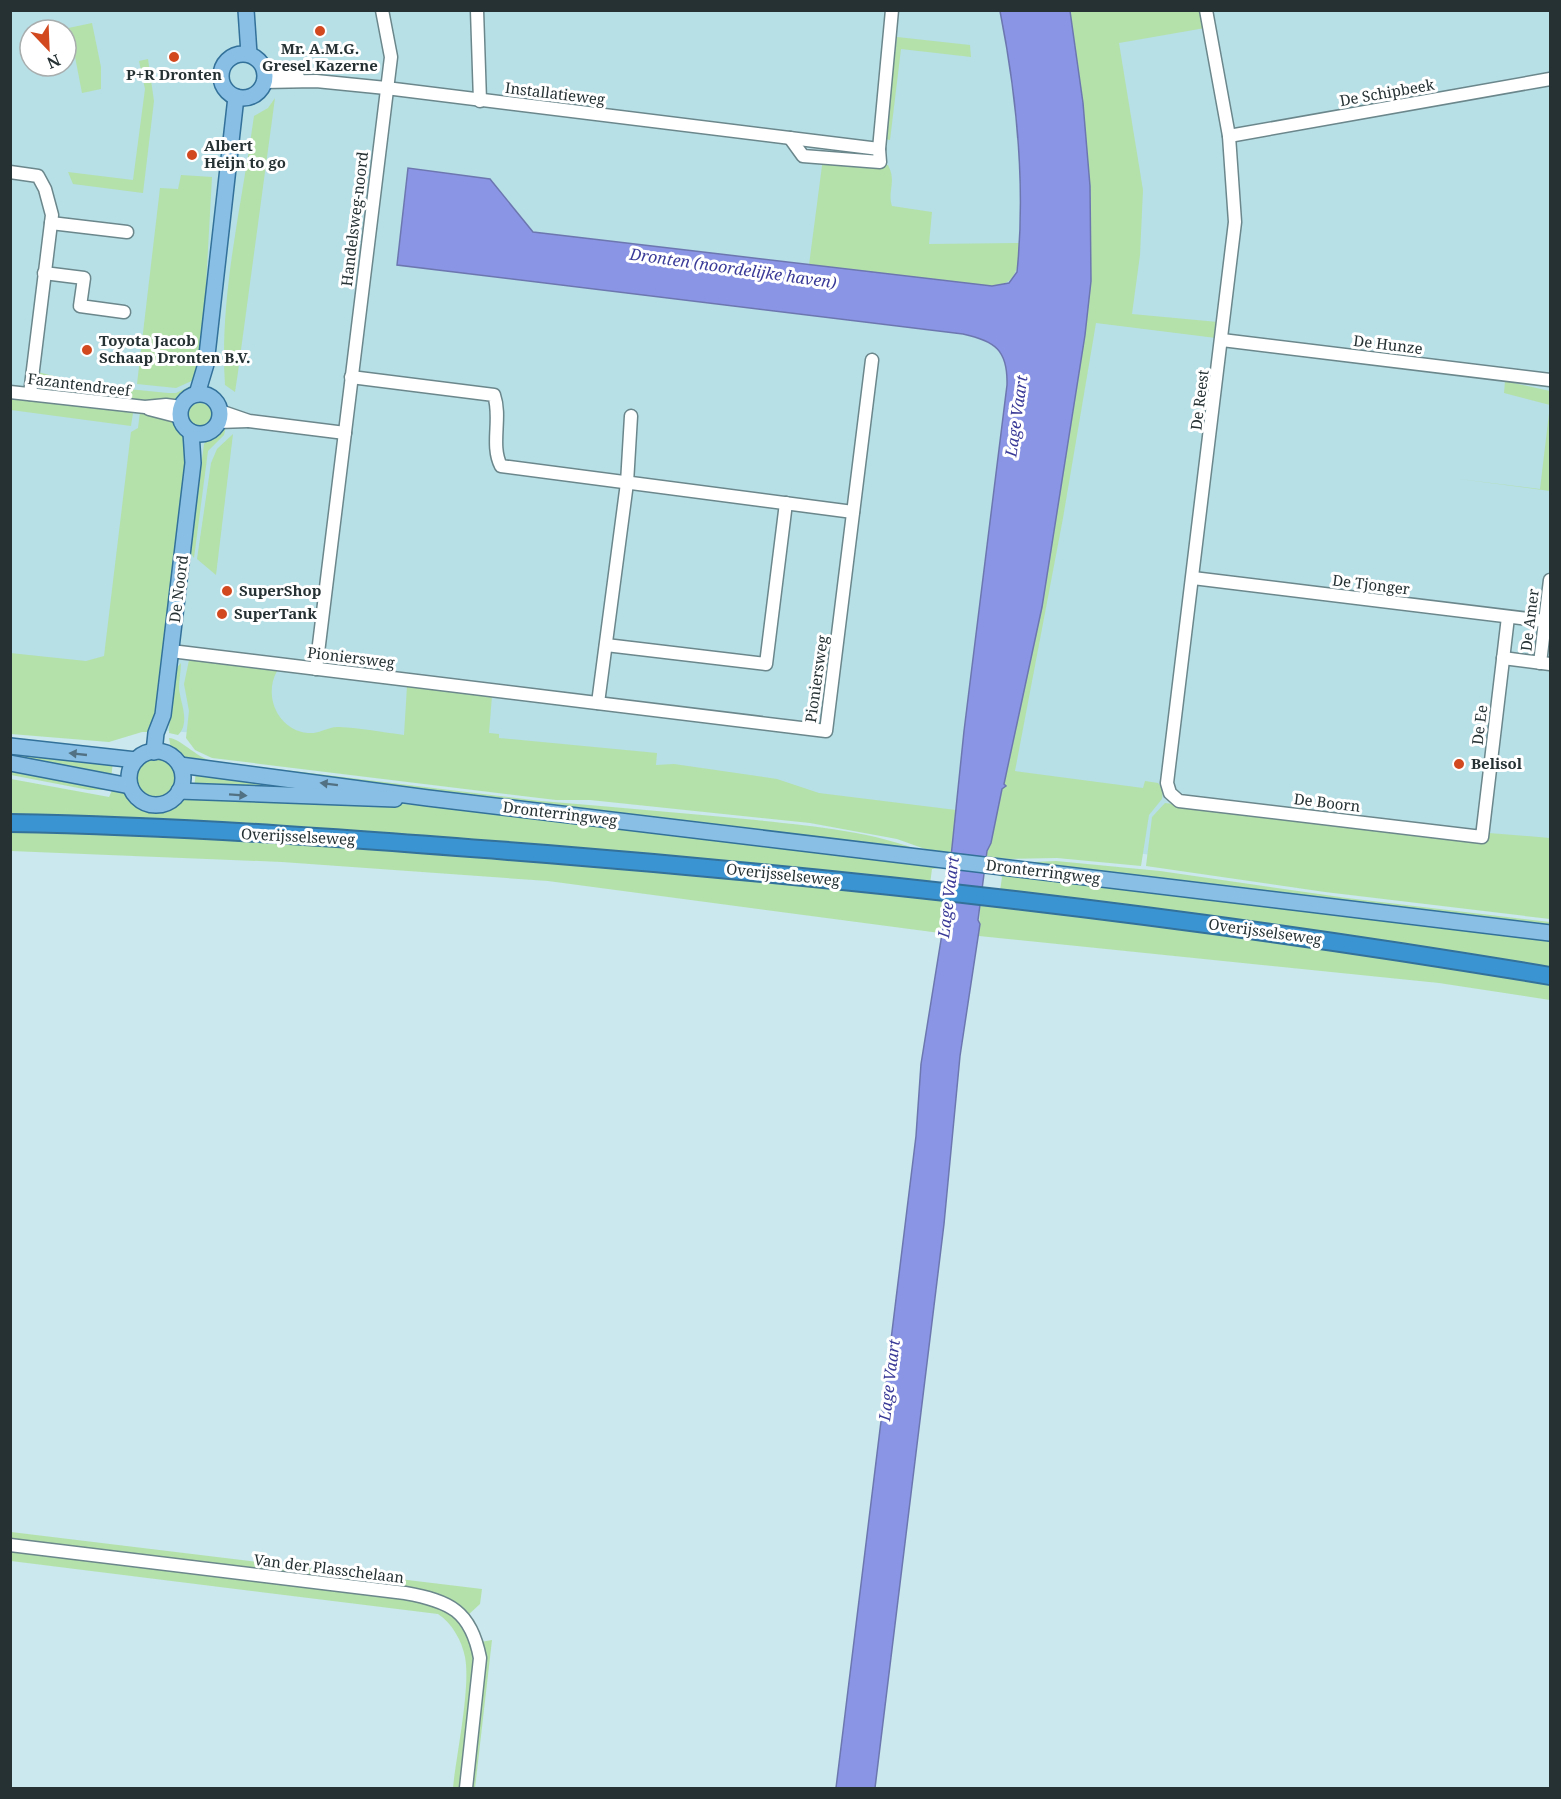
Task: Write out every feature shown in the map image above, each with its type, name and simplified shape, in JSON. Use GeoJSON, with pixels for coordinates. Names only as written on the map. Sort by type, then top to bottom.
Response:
{"type":"FeatureCollection","features":[{"type":"Feature","properties":{"kind":"highway","name":"Overijsselseweg"},"geometry":{"type":"LineString","coordinates":[[10,824],[440,845],[669,864],[936,891],[1182,920],[1551,976]]}},
{"type":"Feature","properties":{"kind":"main road"},"geometry":{"type":"LineString","coordinates":[[238,10],[244,54]]}},
{"type":"Feature","properties":{"kind":"main road"},"geometry":{"type":"LineString","coordinates":[[244,54],[246,10]]}},
{"type":"Feature","properties":{"kind":"main road"},"geometry":{"type":"LineString","coordinates":[[244,54],[258,58],[263,77],[256,95],[240,98],[226,90],[222,75],[228,59],[244,54]]}},
{"type":"Feature","properties":{"kind":"main road"},"geometry":{"type":"LineString","coordinates":[[202,395],[240,98]]}},
{"type":"Feature","properties":{"kind":"main road"},"geometry":{"type":"LineString","coordinates":[[202,395],[217,403],[219,416],[212,430],[196,433],[183,424],[181,412],[186,400],[202,395]]}},
{"type":"Feature","properties":{"kind":"main road","name":"De Noord"},"geometry":{"type":"LineString","coordinates":[[160,752],[156,733],[163,715],[194,464],[199,453],[196,433]]}},
{"type":"Feature","properties":{"kind":"main road"},"geometry":{"type":"LineString","coordinates":[[10,746],[136,760],[160,752],[180,765],[183,778],[179,791],[171,800],[153,805],[137,797],[130,786],[131,768],[136,760]]}},
{"type":"Feature","properties":{"kind":"main road"},"geometry":{"type":"LineString","coordinates":[[10,763],[130,786]]}},
{"type":"Feature","properties":{"kind":"main road","name":"Dronterringweg"},"geometry":{"type":"LineString","coordinates":[[180,765],[428,798],[1551,933]]}},
{"type":"Feature","properties":{"kind":"main road","name":"Dronterringweg"},"geometry":{"type":"LineString","coordinates":[[179,791],[368,800],[428,798]]}},
{"type":"Feature","properties":{"kind":"street","name":"Handelsweg-noord"},"geometry":{"type":"LineString","coordinates":[[316,669],[391,57],[382,10]]}},
{"type":"Feature","properties":{"kind":"street"},"geometry":{"type":"LineString","coordinates":[[477,10],[480,101]]}},
{"type":"Feature","properties":{"kind":"street","name":"Installatieweg"},"geometry":{"type":"LineString","coordinates":[[263,77],[386,88],[790,138],[803,156],[880,162],[879,148],[892,10]]}},
{"type":"Feature","properties":{"kind":"street","name":"De Reest"},"geometry":{"type":"LineString","coordinates":[[1170,793],[1167,783],[1235,222],[1229,136],[1206,10]]}},
{"type":"Feature","properties":{"kind":"street","name":"De Schipbeek"},"geometry":{"type":"LineString","coordinates":[[1229,136],[1551,79]]}},
{"type":"Feature","properties":{"kind":"street"},"geometry":{"type":"LineString","coordinates":[[10,172],[38,176],[45,189],[52,215],[30,394]]}},
{"type":"Feature","properties":{"kind":"street"},"geometry":{"type":"LineString","coordinates":[[51,223],[127,232]]}},
{"type":"Feature","properties":{"kind":"street"},"geometry":{"type":"LineString","coordinates":[[44,273],[84,278],[80,306],[124,312]]}},
{"type":"Feature","properties":{"kind":"street","name":"De Hunze"},"geometry":{"type":"LineString","coordinates":[[1222,340],[1551,380]]}},
{"type":"Feature","properties":{"kind":"street","name":"Pioniersweg"},"geometry":{"type":"LineString","coordinates":[[171,651],[826,731],[872,360]]}},
{"type":"Feature","properties":{"kind":"street"},"geometry":{"type":"LineString","coordinates":[[351,377],[494,395],[498,406],[496,457],[501,466],[854,512]]}},
{"type":"Feature","properties":{"kind":"street","name":"Fazantendreef"},"geometry":{"type":"LineString","coordinates":[[10,392],[145,407],[166,405],[181,412]]}},
{"type":"Feature","properties":{"kind":"street"},"geometry":{"type":"LineString","coordinates":[[219,416],[231,423],[249,421],[345,433]]}},
{"type":"Feature","properties":{"kind":"street"},"geometry":{"type":"LineString","coordinates":[[598,703],[627,483],[631,416]]}},
{"type":"Feature","properties":{"kind":"street"},"geometry":{"type":"LineString","coordinates":[[606,645],[766,664],[786,503]]}},
{"type":"Feature","properties":{"kind":"street","name":"De Tjonger"},"geometry":{"type":"LineString","coordinates":[[1193,578],[1545,621]]}},
{"type":"Feature","properties":{"kind":"street","name":"De Amer"},"geometry":{"type":"LineString","coordinates":[[1545,664],[1545,621],[1551,580]]}},
{"type":"Feature","properties":{"kind":"street","name":"De Ee"},"geometry":{"type":"LineString","coordinates":[[1482,837],[1508,617]]}},
{"type":"Feature","properties":{"kind":"street"},"geometry":{"type":"LineString","coordinates":[[1503,658],[1545,664]]}},
{"type":"Feature","properties":{"kind":"street","name":"De Boorn"},"geometry":{"type":"LineString","coordinates":[[1170,793],[1179,801],[1482,837]]}},
{"type":"Feature","properties":{"kind":"street","name":"Van der Plasschelaan"},"geometry":{"type":"LineString","coordinates":[[10,1545],[434,1598],[454,1609],[468,1621],[476,1639],[480,1658],[466,1788]]}},
{"type":"Feature","properties":{"kind":"shaded area"},"geometry":{"type":"Polygon","coordinates":[[[11,11],[1550,11],[1550,906],[207,734],[113,726],[11,723],[11,11]]]}},
{"type":"Feature","properties":{"kind":"green space"},"geometry":{"type":"Polygon","coordinates":[[[1070,11],[1202,11],[1205,28],[1119,43],[1143,190],[1140,255],[1132,314],[1218,322],[1216,338],[1096,323],[1063,518],[1015,771],[1143,788],[1145,781],[1158,783],[1163,789],[1162,799],[1149,815],[1141,866],[1057,858],[986,857],[1002,789],[1006,785],[1004,784],[1042,607],[1085,335],[1091,281],[1090,186],[1083,103],[1070,11]]]}},
{"type":"Feature","properties":{"kind":"green space"},"geometry":{"type":"Polygon","coordinates":[[[92,23],[101,67],[101,89],[82,93],[78,72],[78,26],[92,23]]]}},
{"type":"Feature","properties":{"kind":"green space"},"geometry":{"type":"Polygon","coordinates":[[[897,37],[970,45],[971,57],[901,49],[890,140],[885,139],[897,37]]]}},
{"type":"Feature","properties":{"kind":"green space"},"geometry":{"type":"Polygon","coordinates":[[[148,59],[154,101],[143,193],[73,184],[68,172],[133,180],[145,89],[139,61],[148,59]]]}},
{"type":"Feature","properties":{"kind":"green space"},"geometry":{"type":"Polygon","coordinates":[[[275,98],[235,392],[225,385],[224,351],[228,284],[254,116],[268,108],[275,98]]]}},
{"type":"Feature","properties":{"kind":"green space"},"geometry":{"type":"Polygon","coordinates":[[[823,158],[888,165],[892,176],[892,206],[932,212],[929,244],[1020,243],[1017,266],[1012,277],[1007,282],[992,286],[809,265],[823,158]]]}},
{"type":"Feature","properties":{"kind":"green space"},"geometry":{"type":"Polygon","coordinates":[[[181,175],[212,177],[202,357],[196,379],[176,388],[137,384],[160,188],[178,189],[181,175]]]}},
{"type":"Feature","properties":{"kind":"green space"},"geometry":{"type":"Polygon","coordinates":[[[38,372],[88,385],[168,393],[176,393],[195,384],[189,393],[176,401],[111,399],[44,391],[38,372]]]}},
{"type":"Feature","properties":{"kind":"green space"},"geometry":{"type":"Polygon","coordinates":[[[1505,381],[1550,391],[1550,405],[1504,393],[1505,381]]]}},
{"type":"Feature","properties":{"kind":"green space"},"geometry":{"type":"Polygon","coordinates":[[[11,397],[133,413],[131,426],[11,410],[11,397]]]}},
{"type":"Feature","properties":{"kind":"green space"},"geometry":{"type":"Polygon","coordinates":[[[200,403],[209,406],[212,415],[209,424],[200,427],[191,424],[188,415],[191,406],[200,403]]]}},
{"type":"Feature","properties":{"kind":"green space"},"geometry":{"type":"Polygon","coordinates":[[[1550,405],[1550,491],[1459,479],[1540,489],[1550,405]]]}},
{"type":"Feature","properties":{"kind":"green space"},"geometry":{"type":"Polygon","coordinates":[[[140,412],[175,423],[188,443],[154,732],[142,732],[109,742],[11,734],[10,653],[86,661],[104,656],[131,432],[138,428],[140,412]]]}},
{"type":"Feature","properties":{"kind":"green space"},"geometry":{"type":"Polygon","coordinates":[[[226,427],[224,435],[208,451],[194,558],[190,552],[204,444],[210,436],[226,427]]]}},
{"type":"Feature","properties":{"kind":"green space"},"geometry":{"type":"Polygon","coordinates":[[[233,434],[216,575],[197,559],[211,463],[217,449],[233,434]]]}},
{"type":"Feature","properties":{"kind":"green space"},"geometry":{"type":"Polygon","coordinates":[[[189,660],[277,671],[272,691],[276,710],[289,726],[308,733],[339,727],[404,735],[407,686],[492,696],[489,733],[499,734],[499,738],[657,753],[656,765],[674,764],[777,779],[819,793],[956,810],[952,853],[925,849],[897,839],[810,823],[590,800],[556,800],[212,758],[195,750],[186,738],[189,711],[184,684],[189,660]]]}},
{"type":"Feature","properties":{"kind":"green space"},"geometry":{"type":"Polygon","coordinates":[[[181,663],[179,688],[184,725],[178,735],[169,733],[170,696],[173,677],[181,663]]]}},
{"type":"Feature","properties":{"kind":"green space"},"geometry":{"type":"Polygon","coordinates":[[[169,738],[211,761],[541,801],[821,827],[885,839],[926,853],[181,760],[171,749],[169,738]]]}},
{"type":"Feature","properties":{"kind":"green space"},"geometry":{"type":"Polygon","coordinates":[[[10,750],[113,761],[111,779],[11,759],[10,750]]]}},
{"type":"Feature","properties":{"kind":"green space"},"geometry":{"type":"Polygon","coordinates":[[[156,759],[163,760],[169,765],[174,771],[174,785],[169,791],[163,796],[156,797],[149,796],[143,791],[138,785],[137,778],[138,771],[143,765],[149,760],[156,759]]]}},
{"type":"Feature","properties":{"kind":"green space"},"geometry":{"type":"Polygon","coordinates":[[[10,765],[110,786],[110,790],[89,790],[11,775],[10,765]]]}},
{"type":"Feature","properties":{"kind":"green space"},"geometry":{"type":"Polygon","coordinates":[[[196,771],[383,793],[194,789],[196,771]]]}},
{"type":"Feature","properties":{"kind":"green space"},"geometry":{"type":"Polygon","coordinates":[[[11,779],[109,797],[114,786],[152,807],[169,804],[181,797],[430,805],[940,864],[940,868],[932,869],[930,884],[394,833],[11,818],[11,779]]]}},
{"type":"Feature","properties":{"kind":"green space"},"geometry":{"type":"Polygon","coordinates":[[[1165,803],[1487,842],[1489,833],[1550,838],[1550,919],[1325,892],[1146,866],[1152,817],[1165,803]]]}},
{"type":"Feature","properties":{"kind":"green space"},"geometry":{"type":"Polygon","coordinates":[[[11,830],[363,846],[947,896],[940,933],[548,881],[282,862],[11,851],[11,830]]]}},
{"type":"Feature","properties":{"kind":"green space"},"geometry":{"type":"Polygon","coordinates":[[[1056,861],[1160,871],[1347,898],[1550,922],[1550,928],[1009,863],[1056,861]]]}},
{"type":"Feature","properties":{"kind":"green space"},"geometry":{"type":"Polygon","coordinates":[[[995,871],[1550,939],[1550,969],[1000,891],[1002,877],[995,874],[995,871]]]}},
{"type":"Feature","properties":{"kind":"green space"},"geometry":{"type":"Polygon","coordinates":[[[980,902],[1300,943],[1550,984],[1550,1000],[1439,983],[979,936],[980,902]]]}},
{"type":"Feature","properties":{"kind":"green space"},"geometry":{"type":"Polygon","coordinates":[[[11,1532],[482,1589],[480,1604],[467,1616],[432,1595],[11,1542],[11,1532]]]}},
{"type":"Feature","properties":{"kind":"green space"},"geometry":{"type":"Polygon","coordinates":[[[11,1549],[408,1598],[430,1602],[452,1613],[464,1622],[477,1660],[461,1788],[453,1788],[465,1703],[465,1657],[456,1633],[438,1614],[11,1561],[11,1549]]]}},
{"type":"Feature","properties":{"kind":"green space"},"geometry":{"type":"Polygon","coordinates":[[[492,1640],[475,1788],[469,1788],[481,1642],[492,1640]]]}},
{"type":"Feature","properties":{"kind":"water"},"geometry":{"type":"Polygon","coordinates":[[[1000,11],[1070,11],[1083,103],[1090,186],[1091,281],[1085,335],[1042,607],[1004,784],[1006,786],[1002,789],[991,843],[987,851],[978,920],[980,924],[960,1056],[944,1224],[875,1788],[836,1788],[916,1136],[921,1064],[945,915],[964,731],[1007,385],[1005,363],[1002,355],[991,344],[963,334],[397,265],[408,168],[490,179],[533,232],[992,286],[1009,283],[1017,272],[1021,206],[1020,173],[1015,108],[1000,11]]]}},
{"type":"Feature","properties":{"kind":"place","name":"Mr. A.M.G. Gresel Kazerne"},"geometry":{"type":"Point","coordinates":[320,31]}},
{"type":"Feature","properties":{"kind":"place","name":"P+R Dronten"},"geometry":{"type":"Point","coordinates":[174,57]}},
{"type":"Feature","properties":{"kind":"place","name":"Albert Heijn to go"},"geometry":{"type":"Point","coordinates":[192,155]}},
{"type":"Feature","properties":{"kind":"place","name":"Toyota Jacob Schaap Dronten B.V."},"geometry":{"type":"Point","coordinates":[87,350]}},
{"type":"Feature","properties":{"kind":"place","name":"SuperShop"},"geometry":{"type":"Point","coordinates":[227,591]}},
{"type":"Feature","properties":{"kind":"place","name":"SuperTank"},"geometry":{"type":"Point","coordinates":[222,614]}},
{"type":"Feature","properties":{"kind":"place","name":"Belisol"},"geometry":{"type":"Point","coordinates":[1459,764]}},
{"type":"Feature","properties":{"kind":"water label","name":"Dronten (noordelijke haven)"},"geometry":{"type":"Point","coordinates":[733,268]}},
{"type":"Feature","properties":{"kind":"water label","name":"Lage Vaart"},"geometry":{"type":"Point","coordinates":[1016,416]}},
{"type":"Feature","properties":{"kind":"water label","name":"Lage Vaart"},"geometry":{"type":"Point","coordinates":[948,897]}},
{"type":"Feature","properties":{"kind":"water label","name":"Lage Vaart"},"geometry":{"type":"Point","coordinates":[889,1380]}}]}
